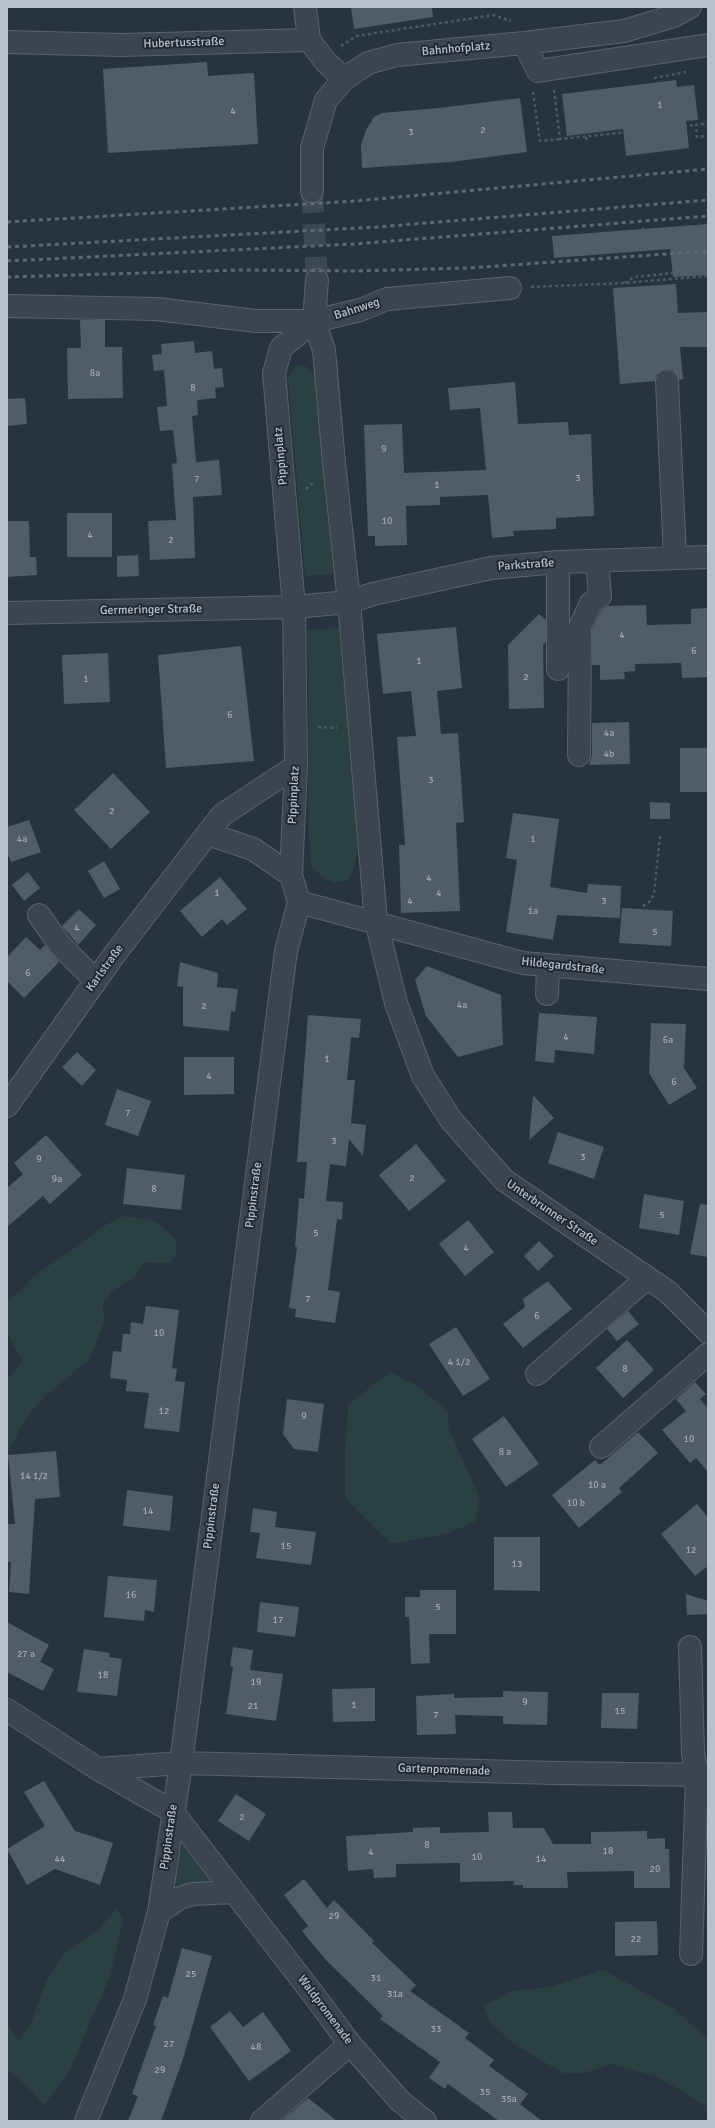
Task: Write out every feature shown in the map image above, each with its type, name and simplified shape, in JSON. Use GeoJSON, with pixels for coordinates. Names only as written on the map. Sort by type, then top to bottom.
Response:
{"type":"FeatureCollection","features":[{"type":"Feature","properties":{"kind":"street"},"geometry":{"type":"LineString","coordinates":[[305,7],[308,40],[325,61],[344,79]]}},
{"type":"Feature","properties":{"kind":"street","name":"Bahnhofplatz"},"geometry":{"type":"LineString","coordinates":[[312,191],[312,148],[326,100],[344,79],[368,63],[397,55],[524,43],[636,28],[674,16],[690,7]]}},
{"type":"Feature","properties":{"kind":"street","name":"Hubertusstraße"},"geometry":{"type":"LineString","coordinates":[[7,42],[121,44],[308,40]]}},
{"type":"Feature","properties":{"kind":"street"},"geometry":{"type":"LineString","coordinates":[[524,43],[538,71],[708,45]]}},
{"type":"Feature","properties":{"kind":"street"},"geometry":{"type":"LineString","coordinates":[[299,902],[376,921],[349,602],[334,463],[324,350],[314,321],[317,280]]}},
{"type":"Feature","properties":{"kind":"street","name":"Bahnweg"},"geometry":{"type":"LineString","coordinates":[[7,306],[156,309],[256,321],[314,321],[360,310],[387,299],[510,288]]}},
{"type":"Feature","properties":{"kind":"street","name":"Pippinplatz"},"geometry":{"type":"LineString","coordinates":[[299,902],[291,875],[296,766],[294,607],[274,373],[281,348],[314,321]]}},
{"type":"Feature","properties":{"kind":"street"},"geometry":{"type":"LineString","coordinates":[[667,380],[674,558]]}},
{"type":"Feature","properties":{"kind":"street","name":"Parkstraße"},"geometry":{"type":"LineString","coordinates":[[349,602],[373,594],[491,568],[597,560],[708,557]]}},
{"type":"Feature","properties":{"kind":"street"},"geometry":{"type":"LineString","coordinates":[[579,755],[580,627],[591,603],[600,596],[597,560]]}},
{"type":"Feature","properties":{"kind":"street"},"geometry":{"type":"LineString","coordinates":[[558,562],[558,669]]}},
{"type":"Feature","properties":{"kind":"street"},"geometry":{"type":"LineString","coordinates":[[294,607],[349,602]]}},
{"type":"Feature","properties":{"kind":"street","name":"Germeringer Straße"},"geometry":{"type":"LineString","coordinates":[[7,613],[294,607]]}},
{"type":"Feature","properties":{"kind":"street","name":"Karlstraße"},"geometry":{"type":"LineString","coordinates":[[7,1106],[96,981],[222,815],[296,766]]}},
{"type":"Feature","properties":{"kind":"street"},"geometry":{"type":"LineString","coordinates":[[208,834],[253,849],[291,875]]}},
{"type":"Feature","properties":{"kind":"street","name":"Pippinstraße"},"geometry":{"type":"LineString","coordinates":[[86,2121],[134,1999],[159,1912],[172,1811],[180,1763],[286,951],[299,902]]}},
{"type":"Feature","properties":{"kind":"street"},"geometry":{"type":"LineString","coordinates":[[39,915],[60,945],[96,981]]}},
{"type":"Feature","properties":{"kind":"street","name":"Hildegardstraße"},"geometry":{"type":"LineString","coordinates":[[376,921],[523,963],[708,979]]}},
{"type":"Feature","properties":{"kind":"street","name":"Unterbrunner Straße"},"geometry":{"type":"LineString","coordinates":[[376,921],[396,1003],[423,1076],[452,1120],[504,1180],[668,1292],[708,1332]]}},
{"type":"Feature","properties":{"kind":"street"},"geometry":{"type":"LineString","coordinates":[[547,994],[548,965]]}},
{"type":"Feature","properties":{"kind":"street"},"geometry":{"type":"LineString","coordinates":[[537,1374],[648,1278]]}},
{"type":"Feature","properties":{"kind":"street"},"geometry":{"type":"LineString","coordinates":[[601,1447],[708,1354]]}},
{"type":"Feature","properties":{"kind":"street"},"geometry":{"type":"LineString","coordinates":[[690,1647],[692,1753],[702,1775],[691,1954]]}},
{"type":"Feature","properties":{"kind":"street","name":"Waldpromenade"},"geometry":{"type":"LineString","coordinates":[[7,1710],[98,1769],[172,1811],[350,2044],[400,2101],[425,2121]]}},
{"type":"Feature","properties":{"kind":"street"},"geometry":{"type":"LineString","coordinates":[[98,1769],[180,1763]]}},
{"type":"Feature","properties":{"kind":"street","name":"Gartenpromenade"},"geometry":{"type":"LineString","coordinates":[[180,1763],[555,1773],[702,1775]]}},
{"type":"Feature","properties":{"kind":"street"},"geometry":{"type":"LineString","coordinates":[[159,1912],[180,1898],[193,1894],[234,1892]]}},
{"type":"Feature","properties":{"kind":"street"},"geometry":{"type":"LineString","coordinates":[[262,2121],[350,2044]]}},
{"type":"Feature","properties":{"kind":"path"},"geometry":{"type":"LineString","coordinates":[[552,69],[560,139]]}},
{"type":"Feature","properties":{"kind":"path"},"geometry":{"type":"LineString","coordinates":[[534,93],[540,142],[708,123]]}},
{"type":"Feature","properties":{"kind":"path"},"geometry":{"type":"LineString","coordinates":[[696,125],[697,137],[704,136]]}},
{"type":"Feature","properties":{"kind":"path"},"geometry":{"type":"LineString","coordinates":[[641,131],[642,143]]}},
{"type":"Feature","properties":{"kind":"path"},"geometry":{"type":"LineString","coordinates":[[586,137],[587,143]]}},
{"type":"Feature","properties":{"kind":"path"},"geometry":{"type":"LineString","coordinates":[[688,225],[691,248]]}},
{"type":"Feature","properties":{"kind":"path"},"geometry":{"type":"LineString","coordinates":[[643,228],[645,252]]}},
{"type":"Feature","properties":{"kind":"path"},"geometry":{"type":"LineString","coordinates":[[698,234],[708,233]]}},
{"type":"Feature","properties":{"kind":"path"},"geometry":{"type":"LineString","coordinates":[[680,236],[690,235]]}},
{"type":"Feature","properties":{"kind":"path"},"geometry":{"type":"LineString","coordinates":[[644,238],[669,236]]}},
{"type":"Feature","properties":{"kind":"path"},"geometry":{"type":"LineString","coordinates":[[625,283],[634,277],[673,273]]}},
{"type":"Feature","properties":{"kind":"path"},"geometry":{"type":"LineString","coordinates":[[510,288],[625,283],[708,276]]}},
{"type":"Feature","properties":{"kind":"path"},"geometry":{"type":"LineString","coordinates":[[286,509],[334,463]]}},
{"type":"Feature","properties":{"kind":"path"},"geometry":{"type":"LineString","coordinates":[[296,727],[359,728]]}},
{"type":"Feature","properties":{"kind":"path"},"geometry":{"type":"LineString","coordinates":[[643,906],[650,901],[654,894],[660,836]]}},
{"type":"Feature","properties":{"kind":"green space"},"geometry":{"type":"Polygon","coordinates":[[[299,365],[305,366],[315,376],[333,574],[305,576],[288,376],[295,367],[299,365]]]}},
{"type":"Feature","properties":{"kind":"green space"},"geometry":{"type":"Polygon","coordinates":[[[339,628],[359,847],[353,871],[347,880],[333,883],[311,867],[308,824],[309,677],[306,630],[339,628]]]}},
{"type":"Feature","properties":{"kind":"green space"},"geometry":{"type":"Polygon","coordinates":[[[123,1216],[157,1222],[175,1239],[177,1248],[175,1255],[171,1263],[145,1262],[135,1276],[113,1291],[102,1305],[105,1320],[89,1360],[46,1395],[34,1408],[22,1425],[7,1454],[7,1380],[22,1360],[7,1333],[7,1301],[22,1289],[35,1275],[75,1248],[102,1227],[123,1216]]]}},
{"type":"Feature","properties":{"kind":"green space"},"geometry":{"type":"Polygon","coordinates":[[[390,1372],[416,1385],[448,1411],[449,1429],[480,1498],[475,1522],[445,1534],[391,1544],[345,1498],[345,1453],[348,1405],[390,1372]]]}},
{"type":"Feature","properties":{"kind":"green space"},"geometry":{"type":"Polygon","coordinates":[[[186,1845],[212,1879],[210,1882],[179,1886],[175,1884],[180,1852],[182,1847],[186,1845]]]}},
{"type":"Feature","properties":{"kind":"green space"},"geometry":{"type":"Polygon","coordinates":[[[117,1908],[123,1920],[111,1974],[69,2072],[44,2105],[27,2086],[7,2069],[7,2022],[19,2041],[32,2021],[45,1984],[65,1952],[100,1928],[117,1908]]]}},
{"type":"Feature","properties":{"kind":"green space"},"geometry":{"type":"Polygon","coordinates":[[[603,1970],[673,2008],[708,2039],[708,2107],[658,2077],[611,2064],[584,2073],[563,2073],[515,2045],[489,2021],[484,2006],[511,1991],[549,1987],[603,1970]]]}},
{"type":"Feature","properties":{"kind":"building"},"geometry":{"type":"Polygon","coordinates":[[[351,7],[432,7],[433,17],[354,29],[351,7]]]}},
{"type":"Feature","properties":{"kind":"building"},"geometry":{"type":"Polygon","coordinates":[[[207,62],[208,76],[254,73],[258,144],[108,153],[103,69],[207,62]]]}},
{"type":"Feature","properties":{"kind":"building"},"geometry":{"type":"Polygon","coordinates":[[[676,80],[677,87],[694,85],[698,120],[686,121],[689,148],[626,156],[623,129],[567,136],[562,94],[676,80]]]}},
{"type":"Feature","properties":{"kind":"building"},"geometry":{"type":"Polygon","coordinates":[[[520,98],[527,152],[451,162],[362,168],[361,145],[366,130],[374,117],[382,113],[520,98]]]}},
{"type":"Feature","properties":{"kind":"building"},"geometry":{"type":"Polygon","coordinates":[[[708,224],[708,275],[673,277],[670,249],[554,258],[552,236],[708,224]]]}},
{"type":"Feature","properties":{"kind":"building"},"geometry":{"type":"Polygon","coordinates":[[[676,284],[678,313],[708,312],[708,347],[680,347],[683,379],[679,380],[673,370],[666,369],[656,375],[655,381],[620,384],[613,288],[676,284]]]}},
{"type":"Feature","properties":{"kind":"building"},"geometry":{"type":"Polygon","coordinates":[[[80,320],[105,320],[105,347],[122,347],[123,398],[68,399],[67,348],[81,348],[80,320]]]}},
{"type":"Feature","properties":{"kind":"building"},"geometry":{"type":"Polygon","coordinates":[[[194,341],[195,353],[212,351],[214,369],[222,368],[224,387],[215,388],[216,398],[197,400],[198,415],[192,416],[196,462],[219,460],[222,495],[193,497],[195,558],[150,560],[148,521],[176,520],[172,464],[177,463],[173,430],[160,431],[157,407],[167,406],[164,370],[154,371],[152,355],[162,354],[161,344],[194,341]]]}},
{"type":"Feature","properties":{"kind":"building"},"geometry":{"type":"Polygon","coordinates":[[[515,382],[518,424],[568,422],[569,435],[591,434],[594,516],[556,518],[556,529],[513,531],[514,536],[492,538],[488,495],[440,497],[440,505],[406,506],[407,545],[375,546],[375,536],[368,536],[364,425],[402,424],[404,473],[486,470],[480,408],[450,410],[448,388],[515,382]]]}},
{"type":"Feature","properties":{"kind":"building"},"geometry":{"type":"Polygon","coordinates":[[[25,398],[27,424],[7,426],[7,399],[25,398]]]}},
{"type":"Feature","properties":{"kind":"building"},"geometry":{"type":"Polygon","coordinates":[[[67,513],[112,513],[112,557],[67,557],[67,513]]]}},
{"type":"Feature","properties":{"kind":"building"},"geometry":{"type":"Polygon","coordinates":[[[7,521],[29,521],[30,557],[36,557],[37,575],[7,577],[7,521]]]}},
{"type":"Feature","properties":{"kind":"building"},"geometry":{"type":"Polygon","coordinates":[[[138,555],[139,576],[117,577],[117,556],[138,555]]]}},
{"type":"Feature","properties":{"kind":"building"},"geometry":{"type":"Polygon","coordinates":[[[646,605],[647,625],[691,624],[691,609],[708,608],[708,677],[682,678],[681,663],[635,664],[635,671],[624,672],[625,679],[600,680],[600,665],[592,665],[592,630],[601,611],[607,606],[646,605]]]}},
{"type":"Feature","properties":{"kind":"building"},"geometry":{"type":"Polygon","coordinates":[[[539,614],[546,620],[546,642],[543,645],[544,708],[509,709],[508,645],[539,614]]]}},
{"type":"Feature","properties":{"kind":"building"},"geometry":{"type":"Polygon","coordinates":[[[456,627],[462,688],[437,691],[441,734],[458,733],[464,822],[456,823],[460,911],[401,913],[399,845],[405,845],[397,737],[416,736],[411,691],[383,694],[377,634],[456,627]]]}},
{"type":"Feature","properties":{"kind":"building"},"geometry":{"type":"Polygon","coordinates":[[[241,646],[254,761],[166,768],[158,655],[241,646]]]}},
{"type":"Feature","properties":{"kind":"building"},"geometry":{"type":"Polygon","coordinates":[[[108,653],[110,702],[64,704],[62,655],[108,653]]]}},
{"type":"Feature","properties":{"kind":"building"},"geometry":{"type":"Polygon","coordinates":[[[629,722],[630,764],[589,765],[592,755],[592,723],[629,722]]]}},
{"type":"Feature","properties":{"kind":"building"},"geometry":{"type":"Polygon","coordinates":[[[680,748],[708,748],[708,792],[680,792],[680,748]]]}},
{"type":"Feature","properties":{"kind":"building"},"geometry":{"type":"Polygon","coordinates":[[[113,773],[150,812],[111,849],[74,810],[113,773]]]}},
{"type":"Feature","properties":{"kind":"building"},"geometry":{"type":"Polygon","coordinates":[[[650,802],[670,803],[670,819],[650,819],[650,802]]]}},
{"type":"Feature","properties":{"kind":"building"},"geometry":{"type":"Polygon","coordinates":[[[513,813],[559,819],[550,887],[587,893],[588,884],[621,886],[620,918],[557,915],[553,940],[506,932],[517,860],[506,858],[513,813]]]}},
{"type":"Feature","properties":{"kind":"building"},"geometry":{"type":"Polygon","coordinates":[[[29,820],[41,852],[11,862],[7,852],[7,827],[29,820]]]}},
{"type":"Feature","properties":{"kind":"building"},"geometry":{"type":"Polygon","coordinates":[[[104,861],[120,889],[104,898],[88,871],[104,861]]]}},
{"type":"Feature","properties":{"kind":"building"},"geometry":{"type":"Polygon","coordinates":[[[28,872],[40,888],[24,901],[12,885],[28,872]]]}},
{"type":"Feature","properties":{"kind":"building"},"geometry":{"type":"Polygon","coordinates":[[[220,877],[247,909],[227,925],[222,919],[202,937],[180,911],[220,877]]]}},
{"type":"Feature","properties":{"kind":"building"},"geometry":{"type":"Polygon","coordinates":[[[622,908],[673,911],[671,946],[619,943],[622,908]]]}},
{"type":"Feature","properties":{"kind":"building"},"geometry":{"type":"Polygon","coordinates":[[[79,909],[96,925],[78,945],[62,926],[79,909]]]}},
{"type":"Feature","properties":{"kind":"building"},"geometry":{"type":"Polygon","coordinates":[[[26,937],[40,950],[45,945],[59,962],[24,998],[7,981],[7,957],[26,937]]]}},
{"type":"Feature","properties":{"kind":"building"},"geometry":{"type":"Polygon","coordinates":[[[180,962],[218,973],[217,987],[238,989],[235,1012],[231,1011],[229,1031],[183,1026],[183,987],[177,986],[180,962]]]}},
{"type":"Feature","properties":{"kind":"building"},"geometry":{"type":"Polygon","coordinates":[[[427,966],[501,995],[503,1045],[458,1057],[426,1016],[415,980],[427,966]]]}},
{"type":"Feature","properties":{"kind":"building"},"geometry":{"type":"Polygon","coordinates":[[[539,1013],[597,1017],[594,1054],[555,1050],[554,1063],[535,1061],[539,1013]]]}},
{"type":"Feature","properties":{"kind":"building"},"geometry":{"type":"Polygon","coordinates":[[[308,1015],[361,1019],[359,1038],[351,1037],[347,1080],[355,1080],[351,1123],[366,1125],[363,1156],[349,1139],[346,1166],[330,1164],[326,1201],[343,1202],[342,1220],[337,1219],[328,1290],[340,1292],[335,1323],[295,1317],[296,1309],[289,1308],[297,1247],[295,1247],[299,1198],[304,1199],[307,1162],[297,1162],[308,1015]]]}},
{"type":"Feature","properties":{"kind":"building"},"geometry":{"type":"Polygon","coordinates":[[[651,1023],[686,1024],[684,1068],[697,1088],[669,1105],[649,1073],[651,1023]]]}},
{"type":"Feature","properties":{"kind":"building"},"geometry":{"type":"Polygon","coordinates":[[[77,1052],[96,1070],[82,1086],[62,1067],[77,1052]]]}},
{"type":"Feature","properties":{"kind":"building"},"geometry":{"type":"Polygon","coordinates":[[[184,1057],[234,1057],[234,1094],[184,1095],[184,1057]]]}},
{"type":"Feature","properties":{"kind":"building"},"geometry":{"type":"Polygon","coordinates":[[[117,1089],[151,1101],[138,1136],[105,1125],[117,1089]]]}},
{"type":"Feature","properties":{"kind":"building"},"geometry":{"type":"Polygon","coordinates":[[[533,1095],[554,1118],[529,1140],[533,1095]]]}},
{"type":"Feature","properties":{"kind":"building"},"geometry":{"type":"Polygon","coordinates":[[[558,1132],[604,1147],[594,1179],[548,1163],[558,1132]]]}},
{"type":"Feature","properties":{"kind":"building"},"geometry":{"type":"Polygon","coordinates":[[[46,1135],[82,1175],[50,1204],[43,1196],[7,1227],[7,1188],[23,1174],[14,1163],[46,1135]]]}},
{"type":"Feature","properties":{"kind":"building"},"geometry":{"type":"Polygon","coordinates":[[[416,1144],[446,1181],[409,1211],[379,1175],[416,1144]]]}},
{"type":"Feature","properties":{"kind":"building"},"geometry":{"type":"Polygon","coordinates":[[[127,1168],[185,1175],[181,1210],[123,1204],[127,1168]]]}},
{"type":"Feature","properties":{"kind":"building"},"geometry":{"type":"Polygon","coordinates":[[[644,1194],[684,1201],[679,1235],[639,1228],[644,1194]]]}},
{"type":"Feature","properties":{"kind":"building"},"geometry":{"type":"Polygon","coordinates":[[[700,1204],[708,1205],[708,1257],[690,1254],[700,1204]]]}},
{"type":"Feature","properties":{"kind":"building"},"geometry":{"type":"Polygon","coordinates":[[[468,1220],[494,1252],[465,1276],[439,1244],[468,1220]]]}},
{"type":"Feature","properties":{"kind":"building"},"geometry":{"type":"Polygon","coordinates":[[[539,1241],[554,1256],[538,1271],[524,1256],[539,1241]]]}},
{"type":"Feature","properties":{"kind":"building"},"geometry":{"type":"Polygon","coordinates":[[[548,1281],[572,1309],[523,1348],[503,1324],[525,1307],[523,1299],[548,1281]]]}},
{"type":"Feature","properties":{"kind":"building"},"geometry":{"type":"Polygon","coordinates":[[[146,1306],[179,1310],[172,1368],[177,1369],[175,1381],[185,1382],[179,1432],[144,1428],[149,1393],[126,1391],[127,1380],[110,1378],[113,1351],[121,1352],[123,1334],[130,1334],[131,1322],[143,1324],[146,1306]]]}},
{"type":"Feature","properties":{"kind":"building"},"geometry":{"type":"Polygon","coordinates":[[[628,1311],[639,1324],[617,1341],[607,1329],[628,1311]]]}},
{"type":"Feature","properties":{"kind":"building"},"geometry":{"type":"Polygon","coordinates":[[[456,1327],[490,1379],[463,1396],[429,1344],[456,1327]]]}},
{"type":"Feature","properties":{"kind":"building"},"geometry":{"type":"Polygon","coordinates":[[[627,1340],[654,1370],[623,1398],[596,1368],[627,1340]]]}},
{"type":"Feature","properties":{"kind":"building"},"geometry":{"type":"Polygon","coordinates":[[[695,1382],[706,1394],[700,1399],[708,1409],[708,1472],[696,1458],[690,1463],[662,1430],[686,1411],[676,1399],[695,1382]]]}},
{"type":"Feature","properties":{"kind":"building"},"geometry":{"type":"Polygon","coordinates":[[[287,1399],[324,1404],[318,1452],[294,1449],[283,1434],[287,1399]]]}},
{"type":"Feature","properties":{"kind":"building"},"geometry":{"type":"Polygon","coordinates":[[[504,1416],[539,1464],[506,1487],[472,1439],[504,1416]]]}},
{"type":"Feature","properties":{"kind":"building"},"geometry":{"type":"Polygon","coordinates":[[[638,1432],[658,1453],[619,1488],[622,1492],[579,1528],[552,1495],[595,1460],[600,1465],[638,1432]]]}},
{"type":"Feature","properties":{"kind":"building"},"geometry":{"type":"Polygon","coordinates":[[[56,1451],[60,1497],[35,1499],[29,1594],[9,1592],[11,1562],[7,1562],[7,1524],[15,1524],[8,1455],[56,1451]]]}},
{"type":"Feature","properties":{"kind":"building"},"geometry":{"type":"Polygon","coordinates":[[[127,1490],[173,1496],[170,1531],[123,1526],[127,1490]]]}},
{"type":"Feature","properties":{"kind":"building"},"geometry":{"type":"Polygon","coordinates":[[[697,1504],[708,1517],[708,1566],[695,1576],[661,1534],[697,1504]]]}},
{"type":"Feature","properties":{"kind":"building"},"geometry":{"type":"Polygon","coordinates":[[[253,1508],[277,1512],[275,1527],[316,1532],[311,1565],[256,1558],[260,1533],[250,1532],[253,1508]]]}},
{"type":"Feature","properties":{"kind":"building"},"geometry":{"type":"Polygon","coordinates":[[[494,1537],[540,1537],[540,1591],[494,1590],[494,1537]]]}},
{"type":"Feature","properties":{"kind":"building"},"geometry":{"type":"Polygon","coordinates":[[[108,1576],[157,1580],[154,1612],[145,1610],[144,1621],[104,1617],[108,1576]]]}},
{"type":"Feature","properties":{"kind":"building"},"geometry":{"type":"Polygon","coordinates":[[[420,1590],[456,1590],[456,1634],[429,1634],[430,1663],[411,1664],[409,1617],[405,1617],[405,1597],[420,1597],[420,1590]]]}},
{"type":"Feature","properties":{"kind":"building"},"geometry":{"type":"Polygon","coordinates":[[[686,1594],[708,1601],[708,1614],[687,1615],[686,1594]]]}},
{"type":"Feature","properties":{"kind":"building"},"geometry":{"type":"Polygon","coordinates":[[[260,1602],[299,1607],[295,1637],[257,1632],[260,1602]]]}},
{"type":"Feature","properties":{"kind":"building"},"geometry":{"type":"Polygon","coordinates":[[[7,1622],[49,1645],[40,1662],[54,1669],[43,1691],[7,1672],[7,1622]]]}},
{"type":"Feature","properties":{"kind":"building"},"geometry":{"type":"Polygon","coordinates":[[[233,1647],[253,1650],[250,1670],[283,1674],[276,1721],[226,1714],[233,1667],[230,1666],[233,1647]]]}},
{"type":"Feature","properties":{"kind":"building"},"geometry":{"type":"Polygon","coordinates":[[[84,1649],[110,1653],[109,1657],[122,1659],[117,1696],[77,1692],[84,1649]]]}},
{"type":"Feature","properties":{"kind":"building"},"geometry":{"type":"Polygon","coordinates":[[[375,1688],[375,1721],[333,1722],[332,1689],[375,1688]]]}},
{"type":"Feature","properties":{"kind":"building"},"geometry":{"type":"Polygon","coordinates":[[[503,1691],[548,1692],[547,1725],[503,1724],[503,1716],[455,1715],[456,1734],[417,1735],[416,1696],[454,1694],[454,1698],[503,1697],[503,1691]]]}},
{"type":"Feature","properties":{"kind":"building"},"geometry":{"type":"Polygon","coordinates":[[[602,1693],[639,1693],[637,1729],[601,1728],[602,1693]]]}},
{"type":"Feature","properties":{"kind":"building"},"geometry":{"type":"Polygon","coordinates":[[[44,1781],[75,1831],[113,1843],[100,1885],[55,1869],[27,1885],[7,1849],[45,1826],[24,1792],[44,1781]]]}},
{"type":"Feature","properties":{"kind":"building"},"geometry":{"type":"Polygon","coordinates":[[[236,1794],[266,1814],[249,1841],[218,1821],[236,1794]]]}},
{"type":"Feature","properties":{"kind":"building"},"geometry":{"type":"Polygon","coordinates":[[[488,1812],[512,1812],[513,1828],[544,1828],[553,1844],[591,1844],[591,1832],[647,1831],[647,1839],[665,1838],[665,1849],[669,1849],[670,1888],[634,1888],[634,1871],[567,1872],[568,1888],[523,1888],[523,1885],[514,1885],[514,1881],[460,1882],[460,1863],[396,1864],[396,1877],[374,1878],[373,1869],[348,1871],[346,1836],[413,1832],[413,1828],[440,1827],[440,1833],[489,1832],[488,1812]]]}},
{"type":"Feature","properties":{"kind":"building"},"geometry":{"type":"Polygon","coordinates":[[[304,1879],[327,1908],[334,1900],[374,1941],[372,1943],[416,1985],[410,1991],[469,2033],[465,2038],[494,2060],[489,2066],[528,2094],[520,2104],[542,2121],[499,2121],[448,2084],[445,2089],[429,2078],[440,2062],[380,2019],[383,2016],[326,1960],[302,1931],[308,1926],[284,1895],[304,1879]]]}},
{"type":"Feature","properties":{"kind":"building"},"geometry":{"type":"Polygon","coordinates":[[[657,1921],[658,1955],[615,1956],[615,1922],[657,1921]]]}},
{"type":"Feature","properties":{"kind":"building"},"geometry":{"type":"Polygon","coordinates":[[[182,1948],[212,1956],[184,2056],[161,2121],[128,2121],[138,2096],[132,2094],[156,2026],[153,2025],[163,1996],[168,1998],[182,1948]]]}},
{"type":"Feature","properties":{"kind":"building"},"geometry":{"type":"Polygon","coordinates":[[[230,2011],[243,2027],[263,2012],[291,2051],[249,2081],[210,2027],[230,2011]]]}},
{"type":"Feature","properties":{"kind":"building"},"geometry":{"type":"Polygon","coordinates":[[[308,2098],[337,2121],[281,2121],[308,2098]]]}},
{"type":"Feature","properties":{"kind":"tunnel"},"geometry":{"type":"LineString","coordinates":[[312,191],[317,280]]}},
{"type":"Feature","properties":{"kind":"railway"},"geometry":{"type":"LineString","coordinates":[[7,222],[355,201],[708,169]]}},
{"type":"Feature","properties":{"kind":"railway"},"geometry":{"type":"LineString","coordinates":[[7,247],[377,227],[708,200]]}},
{"type":"Feature","properties":{"kind":"railway"},"geometry":{"type":"LineString","coordinates":[[7,261],[354,244],[708,216]]}},
{"type":"Feature","properties":{"kind":"railway"},"geometry":{"type":"LineString","coordinates":[[7,277],[241,270],[355,271],[469,268],[708,251]]}}]}
